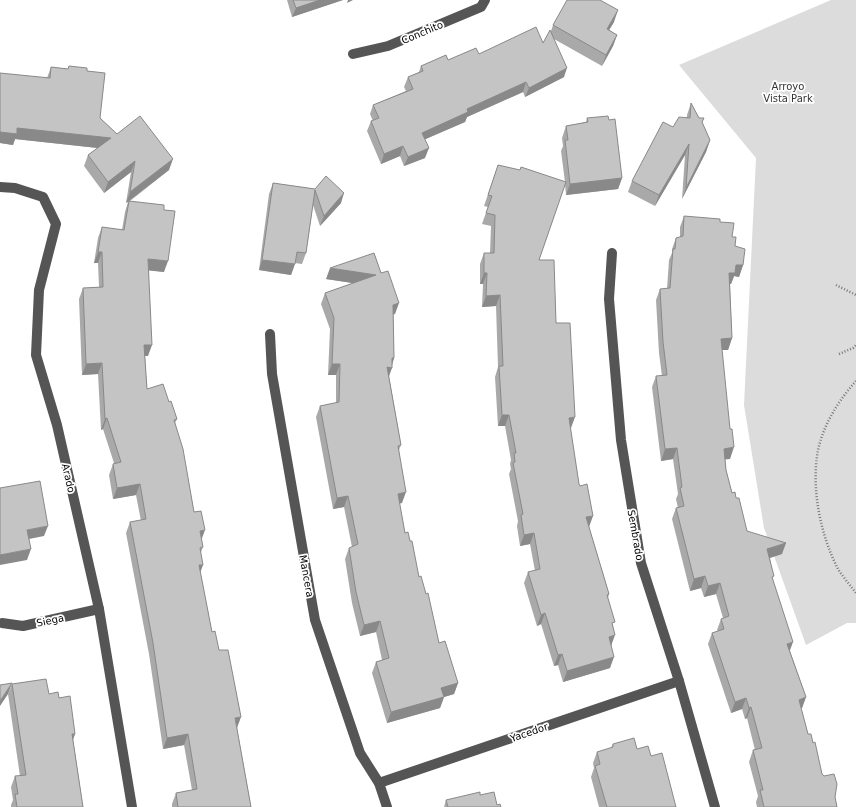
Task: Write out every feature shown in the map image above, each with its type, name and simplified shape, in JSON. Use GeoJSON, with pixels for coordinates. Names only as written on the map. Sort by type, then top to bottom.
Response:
{"type":"FeatureCollection","features":[{"type":"Feature","properties":{"kind":"street","name":"Conchito"},"geometry":{"type":"LineString","coordinates":[[353,54],[388,46],[481,7],[486,0]]}},
{"type":"Feature","properties":{"kind":"street","name":"Arado"},"geometry":{"type":"LineString","coordinates":[[0,187],[15,188],[43,197],[56,224],[39,290],[36,355],[57,426],[99,609],[132,807]]}},
{"type":"Feature","properties":{"kind":"street","name":"Sembrado"},"geometry":{"type":"LineString","coordinates":[[612,253],[609,299],[621,440],[641,563],[679,681],[715,807]]}},
{"type":"Feature","properties":{"kind":"street","name":"Mancera"},"geometry":{"type":"LineString","coordinates":[[270,334],[272,374],[315,620],[360,753],[379,783],[387,807]]}},
{"type":"Feature","properties":{"kind":"street","name":"Siega"},"geometry":{"type":"LineString","coordinates":[[2,623],[23,626],[99,609]]}},
{"type":"Feature","properties":{"kind":"street","name":"Yacedor"},"geometry":{"type":"LineString","coordinates":[[379,783],[679,681]]}},
{"type":"Feature","properties":{"kind":"path"},"geometry":{"type":"LineString","coordinates":[[836,285],[856,295]]}},
{"type":"Feature","properties":{"kind":"path"},"geometry":{"type":"LineString","coordinates":[[839,354],[853,348],[856,345]]}},
{"type":"Feature","properties":{"kind":"path"},"geometry":{"type":"LineString","coordinates":[[856,381],[842,397],[826,428],[817,455],[817,483],[819,512],[826,540],[838,570],[856,593]]}},
{"type":"Feature","properties":{"kind":"green space","name":"Arroyo Vista Park"},"geometry":{"type":"Polygon","coordinates":[[[831,0],[856,0],[856,623],[847,623],[806,645],[764,528],[744,405],[756,158],[679,65],[831,0]]]}},
{"type":"Feature","properties":{"kind":"building"},"geometry":{"type":"Polygon","coordinates":[[[293,0],[320,0],[296,8],[293,0]]]}},
{"type":"Feature","properties":{"kind":"building"},"geometry":{"type":"Polygon","coordinates":[[[567,0],[600,0],[618,10],[607,29],[617,35],[606,55],[553,25],[567,0]]]}},
{"type":"Feature","properties":{"kind":"building"},"geometry":{"type":"Polygon","coordinates":[[[536,27],[543,43],[550,30],[567,68],[529,88],[526,82],[467,109],[468,112],[422,133],[429,148],[408,157],[403,146],[384,154],[371,121],[379,118],[373,105],[413,89],[408,77],[423,71],[421,66],[446,55],[448,60],[476,48],[479,54],[536,27]]]}},
{"type":"Feature","properties":{"kind":"building"},"geometry":{"type":"Polygon","coordinates":[[[69,66],[87,68],[87,71],[105,73],[100,118],[117,134],[140,116],[173,159],[130,192],[135,161],[108,182],[88,155],[111,138],[17,128],[17,134],[0,132],[0,73],[50,78],[51,67],[68,69],[69,66]]]}},
{"type":"Feature","properties":{"kind":"building"},"geometry":{"type":"Polygon","coordinates":[[[691,103],[699,118],[704,118],[702,122],[710,140],[686,188],[689,144],[659,195],[632,181],[663,122],[673,127],[679,117],[690,118],[691,103]]]}},
{"type":"Feature","properties":{"kind":"building"},"geometry":{"type":"Polygon","coordinates":[[[608,116],[609,120],[615,119],[622,178],[570,184],[565,140],[568,140],[566,126],[588,122],[587,118],[608,116]]]}},
{"type":"Feature","properties":{"kind":"building"},"geometry":{"type":"Polygon","coordinates":[[[498,165],[520,170],[521,167],[566,182],[539,260],[554,260],[556,323],[570,323],[575,417],[569,418],[579,484],[580,486],[587,484],[593,516],[586,517],[609,594],[607,595],[615,622],[612,623],[615,635],[609,637],[614,657],[567,671],[562,654],[558,655],[545,613],[541,615],[528,572],[540,569],[534,533],[524,535],[521,515],[523,514],[513,463],[515,462],[514,453],[516,453],[509,415],[502,415],[499,366],[503,366],[500,295],[486,296],[487,273],[484,273],[484,253],[494,253],[495,215],[486,213],[492,196],[488,195],[498,165]]]}},
{"type":"Feature","properties":{"kind":"building"},"geometry":{"type":"Polygon","coordinates":[[[326,176],[344,193],[324,216],[315,190],[306,253],[297,252],[295,264],[262,260],[273,183],[315,189],[326,176]]]}},
{"type":"Feature","properties":{"kind":"building"},"geometry":{"type":"Polygon","coordinates":[[[129,201],[164,205],[164,210],[175,211],[168,261],[148,259],[152,345],[144,345],[147,389],[163,384],[169,402],[171,401],[177,419],[174,420],[183,449],[194,512],[201,511],[205,530],[200,531],[203,547],[200,548],[203,565],[199,565],[212,632],[215,631],[219,650],[228,650],[241,717],[235,718],[251,807],[178,807],[176,793],[197,789],[188,734],[167,738],[153,643],[130,522],[146,519],[140,484],[117,488],[113,464],[121,462],[107,418],[105,419],[102,363],[86,364],[83,288],[103,287],[102,252],[98,252],[102,227],[124,230],[129,201]]]}},
{"type":"Feature","properties":{"kind":"building"},"geometry":{"type":"Polygon","coordinates":[[[684,216],[720,219],[720,222],[734,223],[732,237],[736,237],[735,246],[745,249],[743,265],[736,265],[735,273],[729,273],[732,338],[721,339],[730,429],[732,429],[734,447],[724,449],[726,470],[732,493],[735,492],[736,498],[739,498],[747,531],[786,543],[767,549],[774,576],[772,577],[793,642],[787,644],[806,697],[799,700],[808,734],[811,734],[813,743],[815,742],[822,774],[824,776],[834,774],[837,784],[835,797],[837,807],[764,807],[760,790],[763,790],[753,750],[762,748],[751,707],[749,708],[746,698],[735,702],[712,633],[724,629],[721,619],[729,616],[720,583],[708,586],[705,576],[694,579],[676,508],[684,506],[680,488],[682,487],[677,448],[665,449],[656,376],[667,375],[663,342],[660,289],[670,288],[673,249],[675,249],[676,238],[683,236],[684,216]]]}},
{"type":"Feature","properties":{"kind":"building"},"geometry":{"type":"Polygon","coordinates":[[[374,253],[381,273],[388,271],[399,303],[393,305],[394,358],[392,358],[392,368],[387,367],[401,445],[398,446],[406,492],[398,494],[405,533],[408,532],[410,541],[412,541],[419,577],[421,576],[426,594],[428,593],[439,643],[445,641],[458,683],[441,688],[444,697],[391,712],[376,662],[389,658],[380,621],[364,625],[356,592],[349,548],[358,544],[348,496],[337,498],[320,406],[339,402],[340,364],[332,364],[334,318],[325,293],[376,275],[330,268],[374,253]]]}},
{"type":"Feature","properties":{"kind":"building"},"geometry":{"type":"Polygon","coordinates":[[[40,481],[48,526],[27,530],[31,549],[0,555],[0,488],[40,481]]]}},
{"type":"Feature","properties":{"kind":"building"},"geometry":{"type":"Polygon","coordinates":[[[46,679],[49,694],[58,692],[59,698],[70,696],[75,734],[72,734],[83,807],[17,807],[15,794],[18,794],[15,776],[26,775],[12,684],[46,679]]]}},
{"type":"Feature","properties":{"kind":"building"},"geometry":{"type":"Polygon","coordinates":[[[12,683],[0,701],[0,685],[12,683]]]}},
{"type":"Feature","properties":{"kind":"building"},"geometry":{"type":"Polygon","coordinates":[[[634,738],[637,749],[648,746],[651,756],[662,753],[676,807],[607,807],[595,766],[600,764],[597,752],[613,747],[613,744],[634,738]]]}},
{"type":"Feature","properties":{"kind":"building"},"geometry":{"type":"Polygon","coordinates":[[[480,792],[480,795],[494,792],[497,805],[500,804],[501,807],[448,807],[446,800],[480,792]]]}}]}
